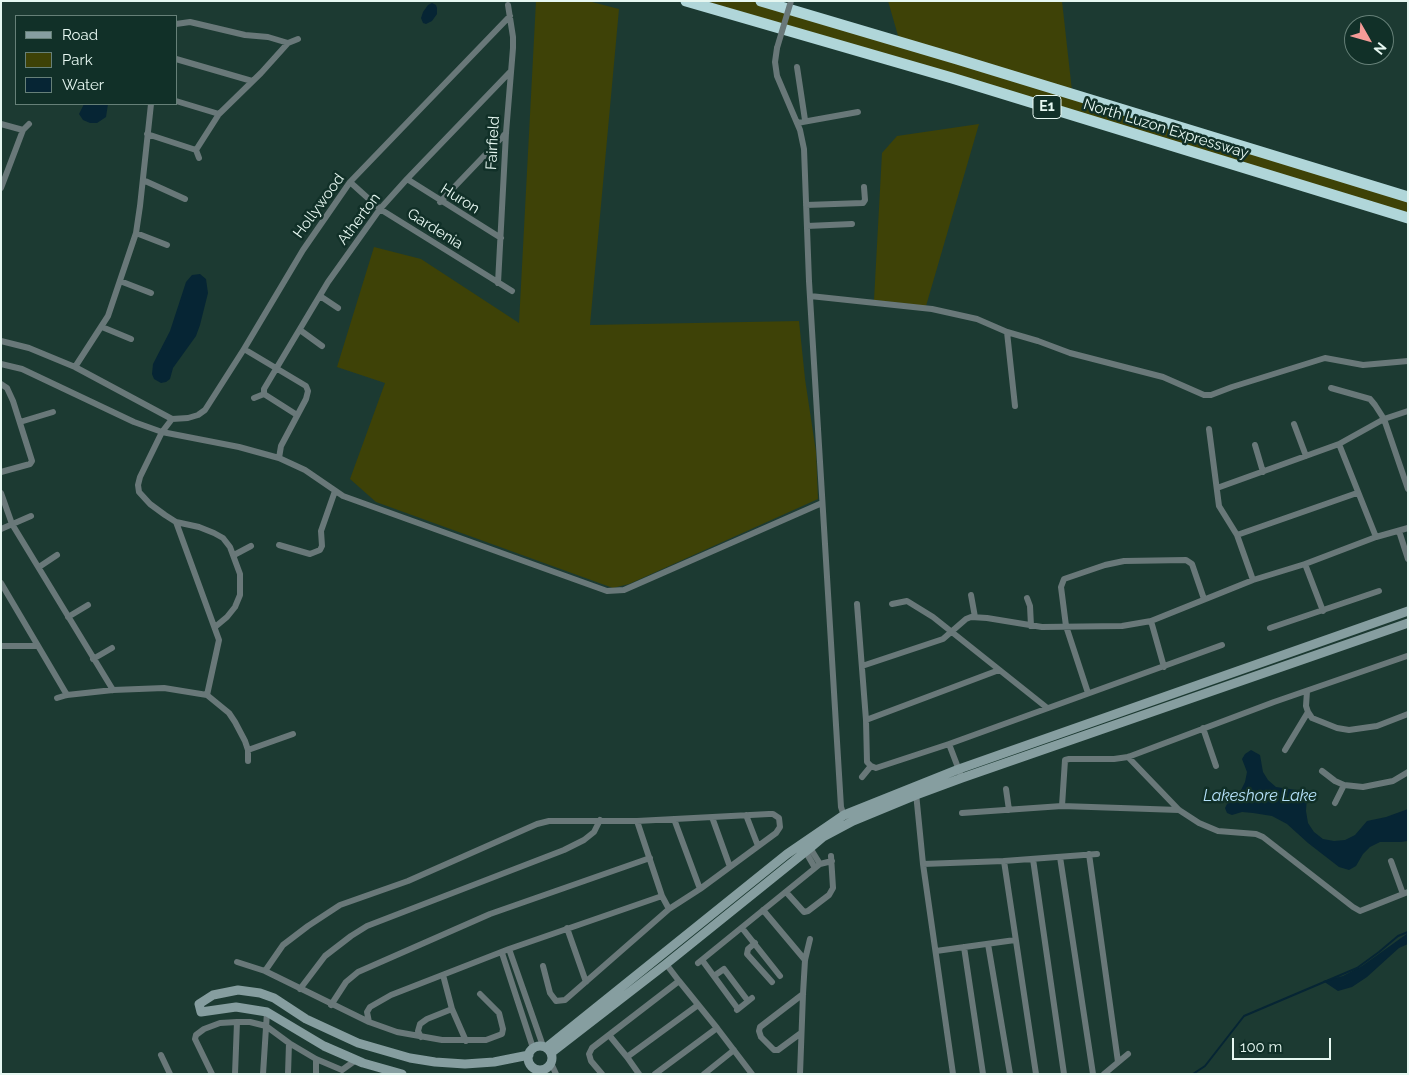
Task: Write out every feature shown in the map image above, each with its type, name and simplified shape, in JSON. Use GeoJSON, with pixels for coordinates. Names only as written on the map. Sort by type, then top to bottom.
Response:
{"type":"FeatureCollection","features":[{"type":"Feature","properties":{"kind":"highway","name":"North Luzon Expressway"},"geometry":{"type":"LineString","coordinates":[[686,1],[952,78],[1408,218]]}},
{"type":"Feature","properties":{"kind":"highway","name":"North Luzon Expressway"},"geometry":{"type":"LineString","coordinates":[[761,1],[1408,196]]}},
{"type":"Feature","properties":{"kind":"street"},"geometry":{"type":"LineString","coordinates":[[791,1],[777,48],[775,62],[777,76],[802,135],[804,149],[806,226],[841,807],[844,815],[853,821]]}},
{"type":"Feature","properties":{"kind":"street","name":"Fairfield"},"geometry":{"type":"LineString","coordinates":[[498,282],[513,37],[508,5]]}},
{"type":"Feature","properties":{"kind":"street","name":"Hollywood"},"geometry":{"type":"LineString","coordinates":[[172,419],[193,417],[205,410],[303,250],[350,182],[510,16]]}},
{"type":"Feature","properties":{"kind":"street"},"geometry":{"type":"LineString","coordinates":[[178,24],[190,22],[245,35],[268,37],[288,43]]}},
{"type":"Feature","properties":{"kind":"street"},"geometry":{"type":"LineString","coordinates":[[196,150],[219,114],[261,73],[288,43],[298,39]]}},
{"type":"Feature","properties":{"kind":"street"},"geometry":{"type":"LineString","coordinates":[[178,60],[252,81]]}},
{"type":"Feature","properties":{"kind":"street"},"geometry":{"type":"LineString","coordinates":[[798,67],[805,120]]}},
{"type":"Feature","properties":{"kind":"street","name":"Atherton"},"geometry":{"type":"LineString","coordinates":[[264,394],[264,389],[320,296],[380,209],[510,72]]}},
{"type":"Feature","properties":{"kind":"street"},"geometry":{"type":"LineString","coordinates":[[178,103],[219,114]]}},
{"type":"Feature","properties":{"kind":"street"},"geometry":{"type":"LineString","coordinates":[[75,367],[108,316],[136,234],[151,105]]}},
{"type":"Feature","properties":{"kind":"street"},"geometry":{"type":"LineString","coordinates":[[797,122],[858,112]]}},
{"type":"Feature","properties":{"kind":"street"},"geometry":{"type":"LineString","coordinates":[[1,124],[23,130]]}},
{"type":"Feature","properties":{"kind":"street"},"geometry":{"type":"LineString","coordinates":[[1,188],[23,130],[29,124]]}},
{"type":"Feature","properties":{"kind":"street"},"geometry":{"type":"LineString","coordinates":[[440,202],[506,133]]}},
{"type":"Feature","properties":{"kind":"street"},"geometry":{"type":"LineString","coordinates":[[147,134],[196,150]]}},
{"type":"Feature","properties":{"kind":"street"},"geometry":{"type":"LineString","coordinates":[[196,150],[199,158]]}},
{"type":"Feature","properties":{"kind":"street"},"geometry":{"type":"LineString","coordinates":[[1,160],[10,162]]}},
{"type":"Feature","properties":{"kind":"street","name":"Huron"},"geometry":{"type":"LineString","coordinates":[[407,179],[440,202],[501,238]]}},
{"type":"Feature","properties":{"kind":"street"},"geometry":{"type":"LineString","coordinates":[[143,180],[185,198]]}},
{"type":"Feature","properties":{"kind":"street","name":"Gardenia"},"geometry":{"type":"LineString","coordinates":[[350,182],[380,209],[512,291]]}},
{"type":"Feature","properties":{"kind":"street"},"geometry":{"type":"LineString","coordinates":[[806,205],[863,204],[866,200],[864,187]]}},
{"type":"Feature","properties":{"kind":"street"},"geometry":{"type":"LineString","coordinates":[[806,226],[852,224]]}},
{"type":"Feature","properties":{"kind":"street"},"geometry":{"type":"LineString","coordinates":[[136,234],[167,245]]}},
{"type":"Feature","properties":{"kind":"street"},"geometry":{"type":"LineString","coordinates":[[120,281],[151,293]]}},
{"type":"Feature","properties":{"kind":"street"},"geometry":{"type":"LineString","coordinates":[[320,296],[338,308]]}},
{"type":"Feature","properties":{"kind":"street"},"geometry":{"type":"LineString","coordinates":[[810,296],[932,309],[978,319],[1007,332],[1070,353],[1163,377],[1204,395],[1211,395],[1325,358],[1363,365],[1408,361]]}},
{"type":"Feature","properties":{"kind":"street"},"geometry":{"type":"LineString","coordinates":[[102,327],[131,339]]}},
{"type":"Feature","properties":{"kind":"street"},"geometry":{"type":"LineString","coordinates":[[300,330],[322,346]]}},
{"type":"Feature","properties":{"kind":"street"},"geometry":{"type":"LineString","coordinates":[[1007,332],[1015,406]]}},
{"type":"Feature","properties":{"kind":"street"},"geometry":{"type":"LineString","coordinates":[[1,341],[29,348],[75,367],[172,419],[162,432],[140,477],[139,492],[158,511],[176,522],[199,527],[224,538],[234,555],[240,574],[240,595],[235,607],[215,627]]}},
{"type":"Feature","properties":{"kind":"street"},"geometry":{"type":"LineString","coordinates":[[244,349],[306,386],[308,391],[280,446],[279,458]]}},
{"type":"Feature","properties":{"kind":"street"},"geometry":{"type":"LineString","coordinates":[[1,364],[22,369],[134,422],[162,432],[239,447],[279,458],[305,470],[343,496],[607,591],[624,590],[822,503]]}},
{"type":"Feature","properties":{"kind":"street"},"geometry":{"type":"LineString","coordinates":[[1,384],[10,394],[32,461],[30,464],[1,472]]}},
{"type":"Feature","properties":{"kind":"street"},"geometry":{"type":"LineString","coordinates":[[1331,388],[1370,399],[1384,419],[1406,476],[1408,489]]}},
{"type":"Feature","properties":{"kind":"street"},"geometry":{"type":"LineString","coordinates":[[254,398],[264,394],[297,415]]}},
{"type":"Feature","properties":{"kind":"street"},"geometry":{"type":"LineString","coordinates":[[1217,488],[1339,444],[1384,419],[1408,411]]}},
{"type":"Feature","properties":{"kind":"street"},"geometry":{"type":"LineString","coordinates":[[20,422],[53,412]]}},
{"type":"Feature","properties":{"kind":"street"},"geometry":{"type":"LineString","coordinates":[[1294,424],[1306,456]]}},
{"type":"Feature","properties":{"kind":"street"},"geometry":{"type":"LineString","coordinates":[[1209,429],[1219,506],[1237,535],[1253,580]]}},
{"type":"Feature","properties":{"kind":"street"},"geometry":{"type":"LineString","coordinates":[[1339,444],[1376,537]]}},
{"type":"Feature","properties":{"kind":"street"},"geometry":{"type":"LineString","coordinates":[[1255,445],[1263,472]]}},
{"type":"Feature","properties":{"kind":"street"},"geometry":{"type":"LineString","coordinates":[[279,545],[310,554],[320,550],[322,546],[321,531],[335,491]]}},
{"type":"Feature","properties":{"kind":"street"},"geometry":{"type":"LineString","coordinates":[[1,492],[12,524],[113,690]]}},
{"type":"Feature","properties":{"kind":"street"},"geometry":{"type":"LineString","coordinates":[[1237,535],[1357,493]]}},
{"type":"Feature","properties":{"kind":"street"},"geometry":{"type":"LineString","coordinates":[[1,529],[31,516]]}},
{"type":"Feature","properties":{"kind":"street"},"geometry":{"type":"LineString","coordinates":[[176,522],[219,640],[206,694]]}},
{"type":"Feature","properties":{"kind":"street"},"geometry":{"type":"LineString","coordinates":[[862,666],[943,639],[966,619],[975,617],[1031,626],[1122,626],[1151,621],[1253,580],[1305,564],[1376,537],[1408,528]]}},
{"type":"Feature","properties":{"kind":"street"},"geometry":{"type":"LineString","coordinates":[[1399,531],[1408,559]]}},
{"type":"Feature","properties":{"kind":"street"},"geometry":{"type":"LineString","coordinates":[[234,555],[251,546]]}},
{"type":"Feature","properties":{"kind":"street"},"geometry":{"type":"LineString","coordinates":[[39,567],[58,555]]}},
{"type":"Feature","properties":{"kind":"street"},"geometry":{"type":"LineString","coordinates":[[1088,693],[1066,626],[1061,587],[1064,579],[1124,561],[1186,560],[1192,564],[1204,599]]}},
{"type":"Feature","properties":{"kind":"street"},"geometry":{"type":"LineString","coordinates":[[1305,564],[1324,611]]}},
{"type":"Feature","properties":{"kind":"street"},"geometry":{"type":"LineString","coordinates":[[1,582],[67,695]]}},
{"type":"Feature","properties":{"kind":"street"},"geometry":{"type":"LineString","coordinates":[[1270,628],[1378,591]]}},
{"type":"Feature","properties":{"kind":"street"},"geometry":{"type":"LineString","coordinates":[[971,595],[975,617]]}},
{"type":"Feature","properties":{"kind":"street"},"geometry":{"type":"LineString","coordinates":[[1027,598],[1030,606],[1031,626]]}},
{"type":"Feature","properties":{"kind":"street"},"geometry":{"type":"LineString","coordinates":[[892,604],[907,601],[913,604],[952,632],[1046,707]]}},
{"type":"Feature","properties":{"kind":"street"},"geometry":{"type":"LineString","coordinates":[[857,604],[868,762],[876,768],[949,744],[1046,707],[1222,645]]}},
{"type":"Feature","properties":{"kind":"street"},"geometry":{"type":"LineString","coordinates":[[68,616],[88,605]]}},
{"type":"Feature","properties":{"kind":"street"},"geometry":{"type":"LineString","coordinates":[[363,1063],[324,1046],[263,1012],[236,1007],[201,1012],[199,1004],[213,995],[238,990],[260,993],[274,998],[306,1018],[358,1043],[410,1058],[435,1062],[465,1064],[494,1062],[547,1049],[666,964],[844,815],[915,791],[1408,611]]}},
{"type":"Feature","properties":{"kind":"street"},"geometry":{"type":"LineString","coordinates":[[1151,621],[1164,667]]}},
{"type":"Feature","properties":{"kind":"street"},"geometry":{"type":"LineString","coordinates":[[961,774],[1408,623]]}},
{"type":"Feature","properties":{"kind":"street"},"geometry":{"type":"LineString","coordinates":[[1,646],[37,646]]}},
{"type":"Feature","properties":{"kind":"street"},"geometry":{"type":"LineString","coordinates":[[93,659],[112,648]]}},
{"type":"Feature","properties":{"kind":"street"},"geometry":{"type":"LineString","coordinates":[[1062,806],[1065,760],[1128,757],[1203,728],[1407,656]]}},
{"type":"Feature","properties":{"kind":"street"},"geometry":{"type":"LineString","coordinates":[[866,720],[999,670]]}},
{"type":"Feature","properties":{"kind":"street"},"geometry":{"type":"LineString","coordinates":[[56,698],[113,690],[164,688],[206,694],[229,713],[240,731],[248,750],[248,761]]}},
{"type":"Feature","properties":{"kind":"street"},"geometry":{"type":"LineString","coordinates":[[1307,691],[1306,706],[1312,718],[1337,728],[1349,730],[1378,726],[1407,716]]}},
{"type":"Feature","properties":{"kind":"street"},"geometry":{"type":"LineString","coordinates":[[1285,750],[1308,712]]}},
{"type":"Feature","properties":{"kind":"street"},"geometry":{"type":"LineString","coordinates":[[1203,728],[1216,766]]}},
{"type":"Feature","properties":{"kind":"street"},"geometry":{"type":"LineString","coordinates":[[248,750],[293,734]]}},
{"type":"Feature","properties":{"kind":"street"},"geometry":{"type":"LineString","coordinates":[[949,744],[961,774]]}},
{"type":"Feature","properties":{"kind":"street"},"geometry":{"type":"LineString","coordinates":[[1128,757],[1179,810],[1209,828],[1225,832],[1256,834],[1263,837],[1360,911],[1405,893],[1391,862]]}},
{"type":"Feature","properties":{"kind":"street"},"geometry":{"type":"LineString","coordinates":[[862,777],[871,766]]}},
{"type":"Feature","properties":{"kind":"street"},"geometry":{"type":"LineString","coordinates":[[1322,771],[1344,785],[1363,787],[1393,781],[1408,772]]}},
{"type":"Feature","properties":{"kind":"street"},"geometry":{"type":"LineString","coordinates":[[1335,804],[1344,785]]}},
{"type":"Feature","properties":{"kind":"street"},"geometry":{"type":"LineString","coordinates":[[1006,788],[1009,810]]}},
{"type":"Feature","properties":{"kind":"street"},"geometry":{"type":"LineString","coordinates":[[547,1049],[787,854],[915,791]]}},
{"type":"Feature","properties":{"kind":"street"},"geometry":{"type":"LineString","coordinates":[[915,791],[923,864],[953,1074]]}},
{"type":"Feature","properties":{"kind":"street"},"geometry":{"type":"LineString","coordinates":[[962,813],[1062,806],[1179,810]]}},
{"type":"Feature","properties":{"kind":"street"},"geometry":{"type":"LineString","coordinates":[[265,971],[283,945],[340,905],[408,882],[537,824],[548,821],[674,819],[773,814],[779,818],[780,827],[776,833],[700,889],[669,909],[565,1000],[556,1000],[550,993],[543,966]]}},
{"type":"Feature","properties":{"kind":"street"},"geometry":{"type":"LineString","coordinates":[[746,815],[758,846]]}},
{"type":"Feature","properties":{"kind":"street"},"geometry":{"type":"LineString","coordinates":[[712,817],[730,867]]}},
{"type":"Feature","properties":{"kind":"street"},"geometry":{"type":"LineString","coordinates":[[674,819],[700,889]]}},
{"type":"Feature","properties":{"kind":"street"},"geometry":{"type":"LineString","coordinates":[[300,989],[325,956],[350,936],[368,926],[564,850],[584,840],[594,832],[600,820]]}},
{"type":"Feature","properties":{"kind":"street"},"geometry":{"type":"LineString","coordinates":[[637,820],[662,896],[669,909]]}},
{"type":"Feature","properties":{"kind":"street"},"geometry":{"type":"LineString","coordinates":[[805,846],[817,866]]}},
{"type":"Feature","properties":{"kind":"street"},"geometry":{"type":"LineString","coordinates":[[1089,854],[1118,1062]]}},
{"type":"Feature","properties":{"kind":"street"},"geometry":{"type":"LineString","coordinates":[[923,864],[1004,861],[1097,854]]}},
{"type":"Feature","properties":{"kind":"street"},"geometry":{"type":"LineString","coordinates":[[1060,857],[1093,1074]]}},
{"type":"Feature","properties":{"kind":"street"},"geometry":{"type":"LineString","coordinates":[[331,1005],[346,982],[358,972],[490,914],[650,858]]}},
{"type":"Feature","properties":{"kind":"street"},"geometry":{"type":"LineString","coordinates":[[714,976],[723,969],[725,970],[750,1000],[737,1010],[714,976],[700,961],[817,866],[831,859],[832,892],[808,911],[801,910],[786,892]]}},
{"type":"Feature","properties":{"kind":"street"},"geometry":{"type":"LineString","coordinates":[[1033,859],[1064,1074]]}},
{"type":"Feature","properties":{"kind":"street"},"geometry":{"type":"LineString","coordinates":[[1004,861],[1036,1074]]}},
{"type":"Feature","properties":{"kind":"street"},"geometry":{"type":"LineString","coordinates":[[368,1022],[370,1007],[391,995],[509,949],[662,896]]}},
{"type":"Feature","properties":{"kind":"street"},"geometry":{"type":"LineString","coordinates":[[763,910],[805,960]]}},
{"type":"Feature","properties":{"kind":"street"},"geometry":{"type":"LineString","coordinates":[[567,928],[586,982]]}},
{"type":"Feature","properties":{"kind":"street"},"geometry":{"type":"LineString","coordinates":[[742,928],[782,974],[771,983],[748,954],[748,949],[755,943]]}},
{"type":"Feature","properties":{"kind":"street"},"geometry":{"type":"LineString","coordinates":[[800,1074],[805,960],[810,939]]}},
{"type":"Feature","properties":{"kind":"street"},"geometry":{"type":"LineString","coordinates":[[936,951],[1015,940]]}},
{"type":"Feature","properties":{"kind":"street"},"geometry":{"type":"LineString","coordinates":[[988,944],[1010,1074]]}},
{"type":"Feature","properties":{"kind":"street"},"geometry":{"type":"LineString","coordinates":[[964,947],[983,1074]]}},
{"type":"Feature","properties":{"kind":"street"},"geometry":{"type":"LineString","coordinates":[[509,949],[556,1074]]}},
{"type":"Feature","properties":{"kind":"street"},"geometry":{"type":"LineString","coordinates":[[502,953],[531,1052],[531,1065],[539,1071],[547,1068],[551,1063]]}},
{"type":"Feature","properties":{"kind":"street"},"geometry":{"type":"LineString","coordinates":[[237,962],[265,971],[368,1022],[397,1032],[442,1040],[486,1040],[502,1034],[503,1029],[498,1013],[480,994]]}},
{"type":"Feature","properties":{"kind":"street"},"geometry":{"type":"LineString","coordinates":[[666,964],[752,1074]]}},
{"type":"Feature","properties":{"kind":"street"},"geometry":{"type":"LineString","coordinates":[[443,975],[452,1009],[466,1041]]}},
{"type":"Feature","properties":{"kind":"street"},"geometry":{"type":"LineString","coordinates":[[602,1074],[591,1060],[590,1051],[679,981]]}},
{"type":"Feature","properties":{"kind":"street"},"geometry":{"type":"LineString","coordinates":[[801,1033],[778,1050],[774,1050],[761,1037],[759,1031],[767,1022],[803,994]]}},
{"type":"Feature","properties":{"kind":"street"},"geometry":{"type":"LineString","coordinates":[[627,1057],[698,1004]]}},
{"type":"Feature","properties":{"kind":"street"},"geometry":{"type":"LineString","coordinates":[[421,1037],[418,1031],[420,1024],[427,1019],[452,1009]]}},
{"type":"Feature","properties":{"kind":"street"},"geometry":{"type":"LineString","coordinates":[[258,1024],[263,1012]]}},
{"type":"Feature","properties":{"kind":"street"},"geometry":{"type":"LineString","coordinates":[[263,1012],[266,1026],[263,1074]]}},
{"type":"Feature","properties":{"kind":"street"},"geometry":{"type":"LineString","coordinates":[[212,1074],[195,1039],[196,1035],[220,1022],[250,1022],[266,1026],[289,1043],[342,1072],[356,1060],[402,1074]]}},
{"type":"Feature","properties":{"kind":"street"},"geometry":{"type":"LineString","coordinates":[[235,1074],[236,1022]]}},
{"type":"Feature","properties":{"kind":"street"},"geometry":{"type":"LineString","coordinates":[[654,1074],[717,1028]]}},
{"type":"Feature","properties":{"kind":"street"},"geometry":{"type":"LineString","coordinates":[[609,1035],[639,1074]]}},
{"type":"Feature","properties":{"kind":"street"},"geometry":{"type":"LineString","coordinates":[[288,1074],[289,1043]]}},
{"type":"Feature","properties":{"kind":"street"},"geometry":{"type":"LineString","coordinates":[[704,1074],[734,1050]]}},
{"type":"Feature","properties":{"kind":"street"},"geometry":{"type":"LineString","coordinates":[[1104,1074],[1128,1054]]}},
{"type":"Feature","properties":{"kind":"street"},"geometry":{"type":"LineString","coordinates":[[161,1056],[170,1074]]}},
{"type":"Feature","properties":{"kind":"street"},"geometry":{"type":"LineString","coordinates":[[316,1059],[316,1074]]}},
{"type":"Feature","properties":{"kind":"green space"},"geometry":{"type":"Polygon","coordinates":[[[536,1],[588,1],[619,9],[590,325],[799,321],[805,379],[816,452],[818,499],[629,584],[613,588],[376,502],[350,479],[385,383],[337,367],[374,247],[421,259],[519,323],[536,1]]]}},
{"type":"Feature","properties":{"kind":"green space"},"geometry":{"type":"Polygon","coordinates":[[[705,1],[751,1],[798,14],[1408,200],[1408,214],[705,1]]]}},
{"type":"Feature","properties":{"kind":"green space"},"geometry":{"type":"Polygon","coordinates":[[[888,1],[1062,1],[1072,91],[899,39],[888,1]]]}},
{"type":"Feature","properties":{"kind":"green space"},"geometry":{"type":"Polygon","coordinates":[[[979,124],[926,306],[874,300],[882,153],[897,136],[979,124]]]}},
{"type":"Feature","properties":{"kind":"water"},"geometry":{"type":"Polygon","coordinates":[[[432,3],[436,5],[437,14],[432,21],[426,24],[423,23],[421,18],[423,12],[432,3]]]}},
{"type":"Feature","properties":{"kind":"water"},"geometry":{"type":"Polygon","coordinates":[[[84,105],[108,105],[106,117],[97,123],[83,120],[79,114],[84,105]]]}},
{"type":"Feature","properties":{"kind":"water"},"geometry":{"type":"Polygon","coordinates":[[[200,274],[206,279],[208,293],[200,325],[196,336],[173,368],[170,379],[161,383],[154,379],[152,374],[153,364],[170,331],[186,282],[192,275],[200,274]]]}},
{"type":"Feature","properties":{"kind":"water","name":"Lakeshore Lake"},"geometry":{"type":"Polygon","coordinates":[[[1251,750],[1260,755],[1263,772],[1276,787],[1303,791],[1307,796],[1306,811],[1308,823],[1314,832],[1323,839],[1345,840],[1355,835],[1367,821],[1408,809],[1408,841],[1380,842],[1370,847],[1356,866],[1349,870],[1339,867],[1287,824],[1272,816],[1242,812],[1232,815],[1227,813],[1225,808],[1227,804],[1240,792],[1245,782],[1247,772],[1242,759],[1251,750]]]}},
{"type":"Feature","properties":{"kind":"water"},"geometry":{"type":"Polygon","coordinates":[[[1408,933],[1408,944],[1399,948],[1367,977],[1352,987],[1338,991],[1323,981],[1343,976],[1362,966],[1408,933]]]}},
{"type":"Feature","properties":{"kind":"waterway"},"geometry":{"type":"LineString","coordinates":[[1193,1074],[1205,1066],[1244,1016],[1357,968],[1398,936],[1408,932]]}}]}
